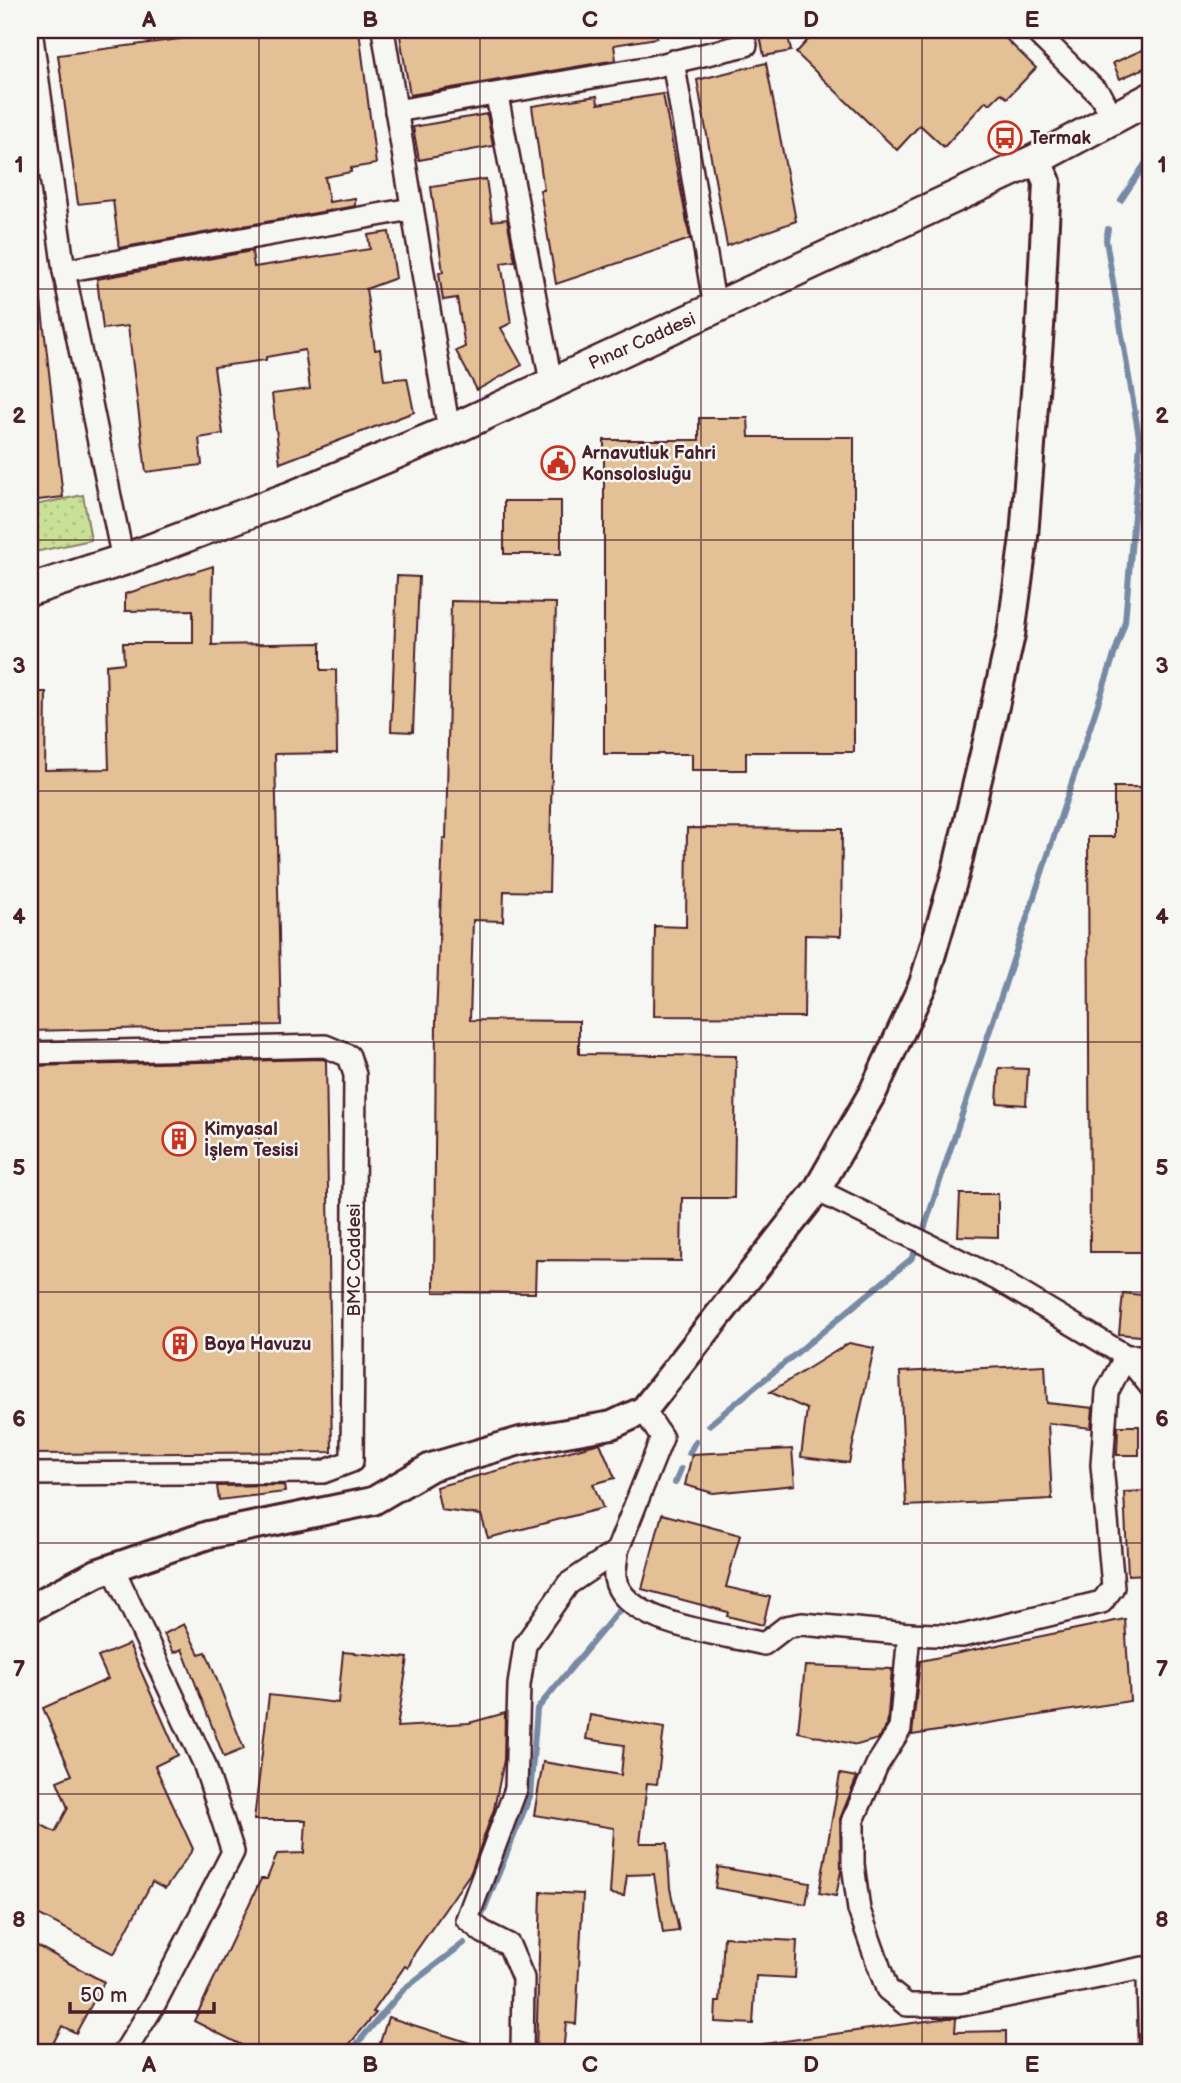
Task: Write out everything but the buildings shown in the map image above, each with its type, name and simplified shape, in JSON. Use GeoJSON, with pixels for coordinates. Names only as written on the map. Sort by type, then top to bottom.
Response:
{"type":"FeatureCollection","features":[{"type":"Feature","properties":{"kind":"main road","name":"Pınar Caddesi"},"geometry":{"type":"LineString","coordinates":[[30,590],[123,560],[291,498],[449,431],[1037,159],[1151,98]]}},
{"type":"Feature","properties":{"kind":"main road","name":"Pınar Caddesi"},"geometry":{"type":"LineString","coordinates":[[30,572],[123,560]]}},
{"type":"Feature","properties":{"kind":"street"},"geometry":{"type":"LineString","coordinates":[[31,30],[64,271],[123,560]]}},
{"type":"Feature","properties":{"kind":"street"},"geometry":{"type":"LineString","coordinates":[[383,30],[449,431]]}},
{"type":"Feature","properties":{"kind":"street"},"geometry":{"type":"LineString","coordinates":[[1034,30],[1102,97],[1113,119]]}},
{"type":"Feature","properties":{"kind":"street"},"geometry":{"type":"LineString","coordinates":[[396,111],[497,96],[746,45]]}},
{"type":"Feature","properties":{"kind":"street"},"geometry":{"type":"LineString","coordinates":[[673,61],[715,308]]}},
{"type":"Feature","properties":{"kind":"street"},"geometry":{"type":"LineString","coordinates":[[497,96],[551,382]]}},
{"type":"Feature","properties":{"kind":"street"},"geometry":{"type":"LineString","coordinates":[[30,1608],[113,1568],[208,1535],[373,1501],[431,1467],[520,1441],[612,1425],[644,1410],[817,1190],[873,1092],[923,984],[955,875],[1010,635],[1024,537],[1040,327],[1047,182],[1037,159]]}},
{"type":"Feature","properties":{"kind":"street"},"geometry":{"type":"LineString","coordinates":[[64,271],[411,209]]}},
{"type":"Feature","properties":{"kind":"street","name":"BMC Caddesi"},"geometry":{"type":"LineString","coordinates":[[30,1053],[325,1046],[349,1056],[355,1075],[352,1461],[323,1472],[30,1474]]}},
{"type":"Feature","properties":{"kind":"street"},"geometry":{"type":"LineString","coordinates":[[817,1190],[997,1279],[1126,1356],[1151,1387]]}},
{"type":"Feature","properties":{"kind":"street"},"geometry":{"type":"LineString","coordinates":[[1126,1356],[1151,1356]]}},
{"type":"Feature","properties":{"kind":"street"},"geometry":{"type":"LineString","coordinates":[[644,1410],[662,1438],[617,1551],[615,1579],[625,1596],[640,1611],[672,1623],[764,1644],[786,1627],[802,1624],[962,1636],[1102,1602],[1113,1587],[1102,1465],[1107,1392],[1126,1356]]}},
{"type":"Feature","properties":{"kind":"street"},"geometry":{"type":"LineString","coordinates":[[522,2053],[523,1978],[509,1945],[483,1932],[467,1919],[516,1789],[519,1685],[525,1645],[568,1584],[617,1551]]}},
{"type":"Feature","properties":{"kind":"street"},"geometry":{"type":"LineString","coordinates":[[113,1568],[204,1763],[233,1852],[155,2003],[124,2053]]}},
{"type":"Feature","properties":{"kind":"street"},"geometry":{"type":"LineString","coordinates":[[909,1634],[900,1729],[877,1765],[853,1820],[853,1864],[859,1910],[887,1989],[907,2005],[962,2005],[1143,1968],[1147,1980],[1150,2053]]}},
{"type":"Feature","properties":{"kind":"green space"},"geometry":{"type":"Polygon","coordinates":[[[83,495],[91,540],[30,553],[30,506],[83,495]]]}},
{"type":"Feature","properties":{"kind":"waterway"},"geometry":{"type":"LineString","coordinates":[[1121,200],[1151,155]]}},
{"type":"Feature","properties":{"kind":"waterway"},"geometry":{"type":"LineString","coordinates":[[924,1229],[1125,622],[1140,443],[1106,240],[1108,229]]}},
{"type":"Feature","properties":{"kind":"waterway"},"geometry":{"type":"LineString","coordinates":[[709,1425],[911,1259],[916,1250]]}},
{"type":"Feature","properties":{"kind":"waterway"},"geometry":{"type":"LineString","coordinates":[[689,1453],[696,1441]]}},
{"type":"Feature","properties":{"kind":"waterway"},"geometry":{"type":"LineString","coordinates":[[675,1483],[681,1469]]}},
{"type":"Feature","properties":{"kind":"waterway"},"geometry":{"type":"LineString","coordinates":[[479,1922],[530,1796],[537,1709],[621,1608]]}},
{"type":"Feature","properties":{"kind":"waterway"},"geometry":{"type":"LineString","coordinates":[[349,2053],[404,1989],[464,1943]]}},
{"type":"Feature","properties":{"kind":"place","name":"Termak"},"geometry":{"type":"Point","coordinates":[1005,138]}},
{"type":"Feature","properties":{"kind":"place","name":"Arnavutluk Fahri Konsolosluğu"},"geometry":{"type":"Point","coordinates":[558,463]}},
{"type":"Feature","properties":{"kind":"place","name":"Kimyasal İşlem Tesisi"},"geometry":{"type":"Point","coordinates":[179,1139]}},
{"type":"Feature","properties":{"kind":"place","name":"Boya Havuzu"},"geometry":{"type":"Point","coordinates":[180,1344]}}]}
